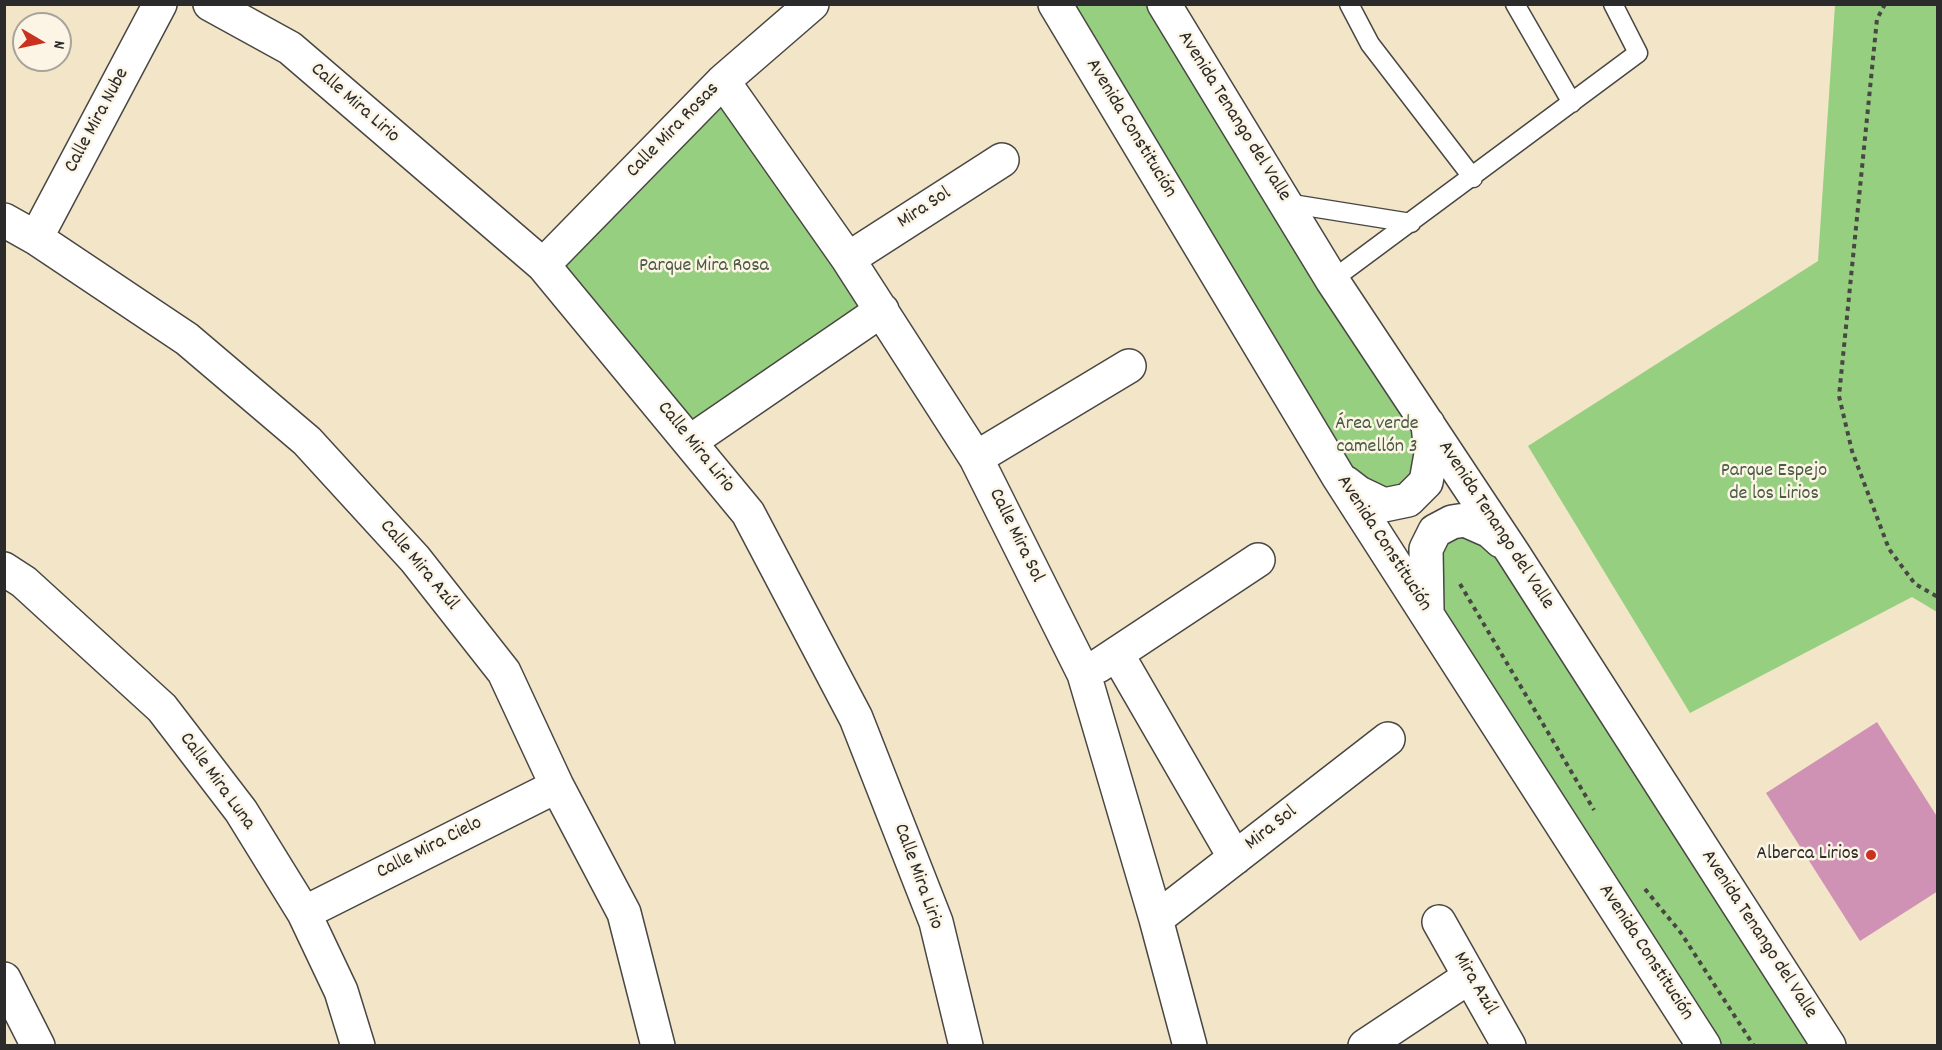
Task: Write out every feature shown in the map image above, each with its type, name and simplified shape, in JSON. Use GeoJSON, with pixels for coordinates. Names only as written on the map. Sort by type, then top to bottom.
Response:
{"type":"FeatureCollection","features":[{"type":"Feature","properties":{"kind":"street","name":"Calle Mira Nube"},"geometry":{"type":"LineString","coordinates":[[36,238],[160,4]]}},
{"type":"Feature","properties":{"kind":"street","name":"Calle Mira Lirio"},"geometry":{"type":"LineString","coordinates":[[210,4],[290,48],[543,265],[691,441],[748,513],[856,718],[936,922],[966,1046]]}},
{"type":"Feature","properties":{"kind":"street","name":"Calle Mira Rosas"},"geometry":{"type":"LineString","coordinates":[[543,265],[723,81],[812,4]]}},
{"type":"Feature","properties":{"kind":"street","name":"Avenida Constitución"},"geometry":{"type":"LineString","coordinates":[[1056,4],[1338,476],[1704,1046]]}},
{"type":"Feature","properties":{"kind":"street","name":"Avenida Tenango del Valle"},"geometry":{"type":"LineString","coordinates":[[1164,4],[1332,280],[1513,553],[1829,1046]]}},
{"type":"Feature","properties":{"kind":"street","name":"Calle Mira Sol"},"geometry":{"type":"LineString","coordinates":[[723,81],[848,259],[976,458],[1084,674],[1156,919],[1190,1046]]}},
{"type":"Feature","properties":{"kind":"street","name":"Mira Sol"},"geometry":{"type":"LineString","coordinates":[[848,259],[1002,160]]}},
{"type":"Feature","properties":{"kind":"street","name":"Calle Mira Azúl"},"geometry":{"type":"LineString","coordinates":[[4,220],[36,238],[187,339],[307,441],[415,560],[504,672],[557,786],[624,913],[658,1046]]}},
{"type":"Feature","properties":{"kind":"street"},"geometry":{"type":"LineString","coordinates":[[691,441],[882,310]]}},
{"type":"Feature","properties":{"kind":"street"},"geometry":{"type":"LineString","coordinates":[[976,458],[1129,366]]}},
{"type":"Feature","properties":{"kind":"street"},"geometry":{"type":"LineString","coordinates":[[1338,476],[1359,493],[1384,505],[1408,500],[1426,482],[1431,454],[1428,424]]}},
{"type":"Feature","properties":{"kind":"street"},"geometry":{"type":"LineString","coordinates":[[1427,612],[1424,578],[1426,549],[1435,531],[1452,522],[1465,520],[1490,531],[1513,553]]}},
{"type":"Feature","properties":{"kind":"street"},"geometry":{"type":"LineString","coordinates":[[1084,674],[1258,560]]}},
{"type":"Feature","properties":{"kind":"street","name":"Calle Mira Luna"},"geometry":{"type":"LineString","coordinates":[[4,569],[24,582],[162,708],[241,811],[304,913],[341,991],[358,1046]]}},
{"type":"Feature","properties":{"kind":"street"},"geometry":{"type":"LineString","coordinates":[[1117,654],[1235,858]]}},
{"type":"Feature","properties":{"kind":"street","name":"Mira Sol"},"geometry":{"type":"LineString","coordinates":[[1156,919],[1388,739]]}},
{"type":"Feature","properties":{"kind":"street","name":"Calle Mira Cielo"},"geometry":{"type":"LineString","coordinates":[[304,913],[557,786]]}},
{"type":"Feature","properties":{"kind":"street","name":"Mira Azúl"},"geometry":{"type":"LineString","coordinates":[[1439,922],[1509,1046]]}},
{"type":"Feature","properties":{"kind":"street"},"geometry":{"type":"LineString","coordinates":[[1365,1046],[1469,977]]}},
{"type":"Feature","properties":{"kind":"street"},"geometry":{"type":"LineString","coordinates":[[4,979],[38,1046]]}},
{"type":"Feature","properties":{"kind":"lane"},"geometry":{"type":"LineString","coordinates":[[1349,4],[1370,44],[1473,178]]}},
{"type":"Feature","properties":{"kind":"lane"},"geometry":{"type":"LineString","coordinates":[[1515,4],[1572,103]]}},
{"type":"Feature","properties":{"kind":"lane"},"geometry":{"type":"LineString","coordinates":[[1332,280],[1473,178],[1638,53],[1613,4]]}},
{"type":"Feature","properties":{"kind":"lane"},"geometry":{"type":"LineString","coordinates":[[1286,203],[1411,223]]}},
{"type":"Feature","properties":{"kind":"path"},"geometry":{"type":"LineString","coordinates":[[1885,4],[1877,19],[1839,396],[1852,451],[1889,549],[1915,584],[1938,597]]}},
{"type":"Feature","properties":{"kind":"path"},"geometry":{"type":"LineString","coordinates":[[1432,538],[1596,814]]}},
{"type":"Feature","properties":{"kind":"path"},"geometry":{"type":"LineString","coordinates":[[1638,882],[1681,933],[1754,1046]]}},
{"type":"Feature","properties":{"kind":"green space","name":"Área verde camellón 3"},"geometry":{"type":"Polygon","coordinates":[[[1062,5],[1161,5],[1428,424],[1405,493],[1360,488],[1062,5]]]}},
{"type":"Feature","properties":{"kind":"green space","name":"Parque Espejo de los Lirios"},"geometry":{"type":"Polygon","coordinates":[[[1835,5],[1937,5],[1937,612],[1912,597],[1690,713],[1528,446],[1818,261],[1835,5]]]}},
{"type":"Feature","properties":{"kind":"green space","name":"Parque Mira Rosa"},"geometry":{"type":"Polygon","coordinates":[[[716,82],[882,310],[686,435],[543,260],[716,82]]]}},
{"type":"Feature","properties":{"kind":"green space"},"geometry":{"type":"Polygon","coordinates":[[[1489,535],[1823,1045],[1709,1045],[1431,610],[1437,536],[1489,535]]]}},
{"type":"Feature","properties":{"kind":"building","name":"Alberca Lirios"},"geometry":{"type":"Polygon","coordinates":[[[1877,722],[1938,818],[1938,891],[1860,941],[1766,793],[1877,722]]]}},
{"type":"Feature","properties":{"kind":"place","name":"Alberca Lirios"},"geometry":{"type":"Point","coordinates":[1871,855]}}]}
